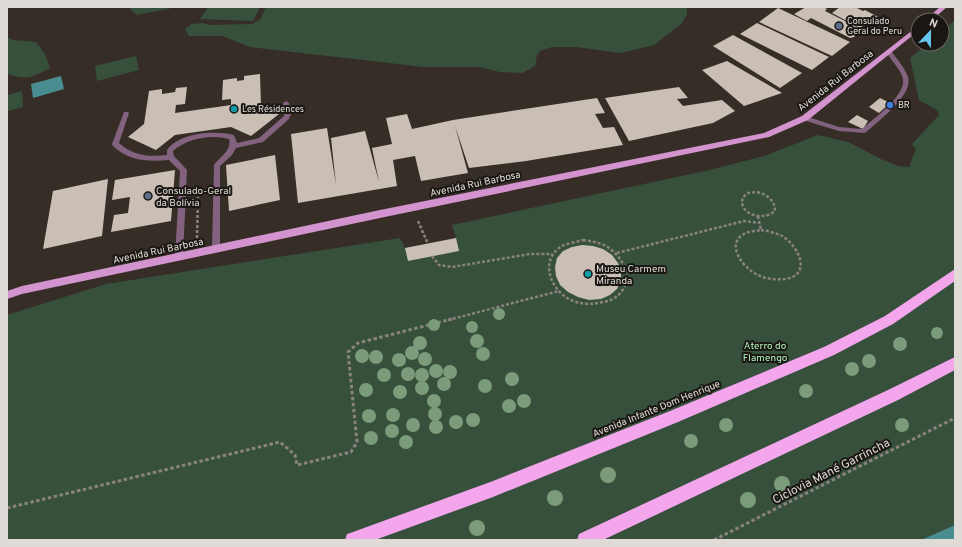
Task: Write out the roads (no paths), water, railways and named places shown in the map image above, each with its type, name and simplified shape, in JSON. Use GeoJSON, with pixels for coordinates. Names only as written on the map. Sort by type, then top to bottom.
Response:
{"type":"FeatureCollection","features":[{"type":"Feature","properties":{"kind":"highway","name":"Avenida Infante Dom Henrique"},"geometry":{"type":"LineString","coordinates":[[352,540],[508,484],[674,417],[830,351],[889,320],[955,274]]}},
{"type":"Feature","properties":{"kind":"highway"},"geometry":{"type":"LineString","coordinates":[[584,540],[893,395],[955,363]]}},
{"type":"Feature","properties":{"kind":"main road","name":"Avenida Rui Barbosa"},"geometry":{"type":"LineString","coordinates":[[7,295],[22,290],[179,256],[766,135],[805,118],[910,35]]}},
{"type":"Feature","properties":{"kind":"lane"},"geometry":{"type":"LineString","coordinates":[[805,118],[839,129],[863,131],[901,96],[905,87],[906,78],[889,52]]}},
{"type":"Feature","properties":{"kind":"lane"},"geometry":{"type":"LineString","coordinates":[[234,146],[261,140],[286,118],[288,114],[286,103]]}},
{"type":"Feature","properties":{"kind":"lane"},"geometry":{"type":"LineString","coordinates":[[126,113],[115,144],[119,148],[142,159],[171,157]]}},
{"type":"Feature","properties":{"kind":"lane"},"geometry":{"type":"LineString","coordinates":[[179,256],[184,170],[171,157],[170,150],[174,144],[180,141],[225,134],[232,137],[234,146],[233,149],[217,164],[216,249]]}},
{"type":"Feature","properties":{"kind":"water"},"geometry":{"type":"Polygon","coordinates":[[[61,76],[64,89],[33,98],[31,84],[61,76]]]}},
{"type":"Feature","properties":{"kind":"water"},"geometry":{"type":"Polygon","coordinates":[[[955,525],[955,540],[921,540],[955,525]]]}},
{"type":"Feature","properties":{"kind":"place","name":"Consulado Geral do Peru"},"geometry":{"type":"Point","coordinates":[839,26]}},
{"type":"Feature","properties":{"kind":"place","name":"BR"},"geometry":{"type":"Point","coordinates":[890,105]}},
{"type":"Feature","properties":{"kind":"place","name":"Les Résidences"},"geometry":{"type":"Point","coordinates":[234,109]}},
{"type":"Feature","properties":{"kind":"place","name":"Consulado-Geral da Bolívia"},"geometry":{"type":"Point","coordinates":[148,196]}},
{"type":"Feature","properties":{"kind":"place","name":"Museu Carmem Miranda"},"geometry":{"type":"Point","coordinates":[588,274]}},
{"type":"Feature","properties":{"kind":"park label","name":"Aterro do Flamengo"},"geometry":{"type":"Point","coordinates":[765,350]}}]}
